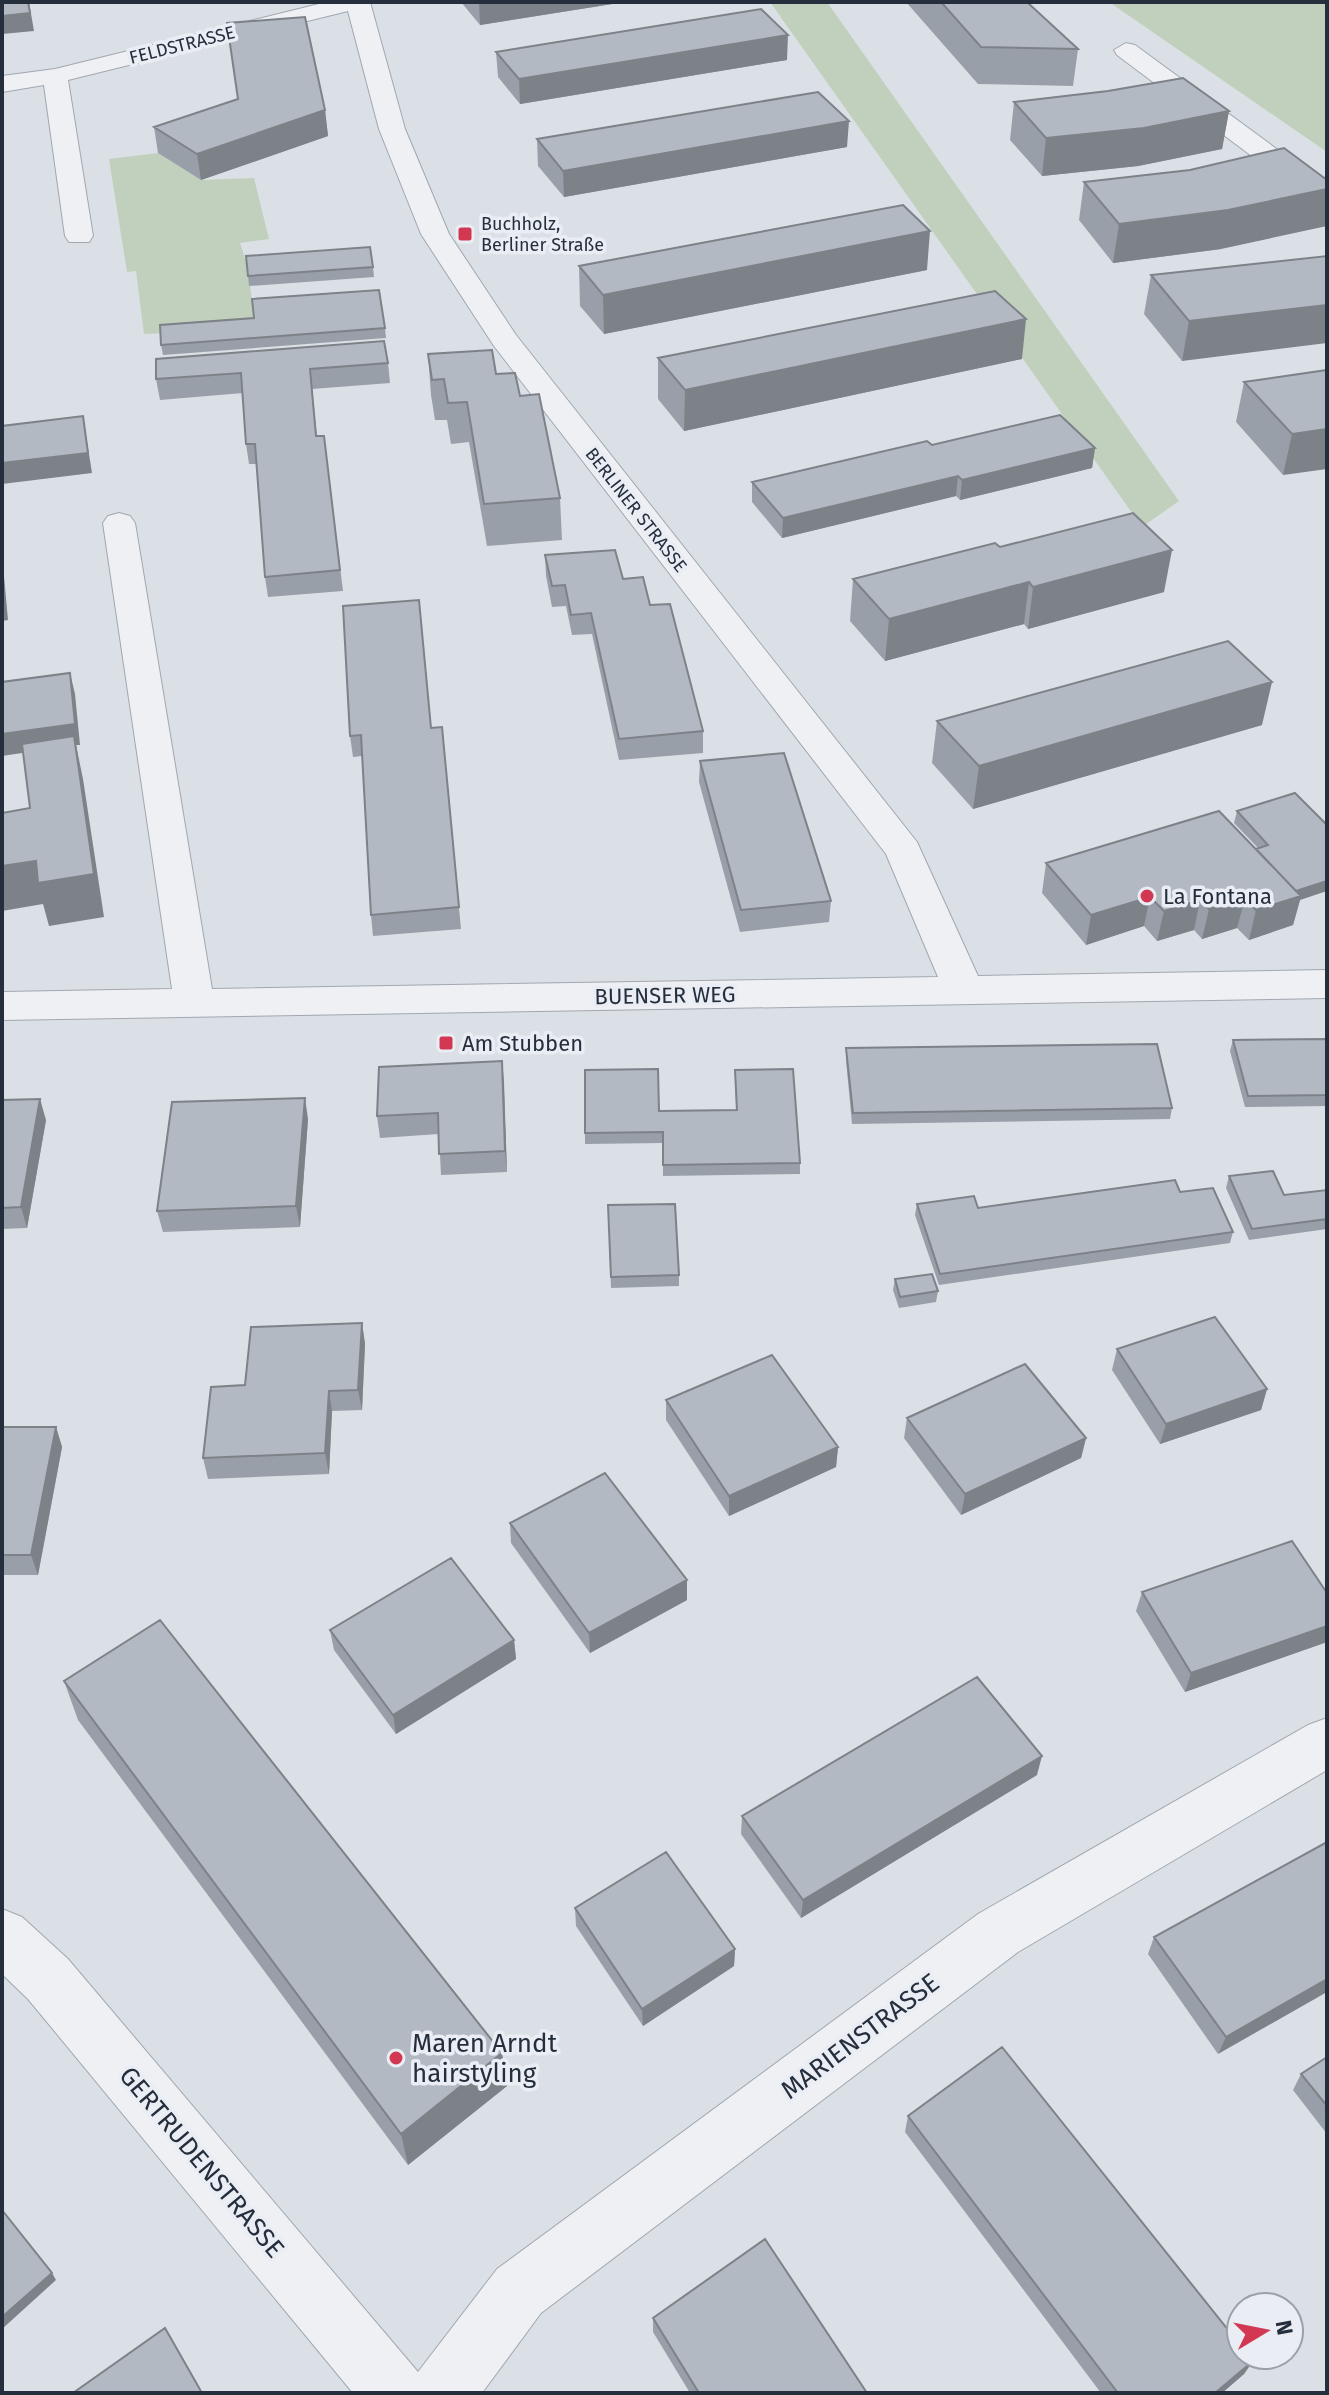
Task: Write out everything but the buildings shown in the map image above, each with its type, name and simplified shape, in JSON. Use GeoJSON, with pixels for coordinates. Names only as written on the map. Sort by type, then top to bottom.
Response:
{"type":"FeatureCollection","features":[{"type":"Feature","properties":{"kind":"street","name":"FELDSTRASSE"},"geometry":{"type":"LineString","coordinates":[[2,84],[55,76],[357,2]]}},
{"type":"Feature","properties":{"kind":"street","name":"BERLINER STRASSE"},"geometry":{"type":"LineString","coordinates":[[357,2],[392,129],[435,234],[504,340],[904,851],[964,991]]}},
{"type":"Feature","properties":{"kind":"street"},"geometry":{"type":"LineString","coordinates":[[1126,50],[1327,199]]}},
{"type":"Feature","properties":{"kind":"street"},"geometry":{"type":"LineString","coordinates":[[55,76],[79,236]]}},
{"type":"Feature","properties":{"kind":"street"},"geometry":{"type":"LineString","coordinates":[[119,523],[194,1003]]}},
{"type":"Feature","properties":{"kind":"street","name":"BUENSER WEG"},"geometry":{"type":"LineString","coordinates":[[2,1006],[1327,984]]}},
{"type":"Feature","properties":{"kind":"street","name":"MARIENSTRASSE"},"geometry":{"type":"LineString","coordinates":[[442,2393],[519,2291],[998,1933],[1327,1742]]}},
{"type":"Feature","properties":{"kind":"street","name":"GERTRUDENSTRASSE"},"geometry":{"type":"LineString","coordinates":[[2,1936],[48,1979],[395,2393]]}},
{"type":"Feature","properties":{"kind":"green space"},"geometry":{"type":"Polygon","coordinates":[[[770,2],[827,2],[1179,501],[1142,527],[770,2]]]}},
{"type":"Feature","properties":{"kind":"green space"},"geometry":{"type":"Polygon","coordinates":[[[1109,2],[1327,2],[1327,152],[1109,2]]]}},
{"type":"Feature","properties":{"kind":"green space"},"geometry":{"type":"Polygon","coordinates":[[[158,153],[201,180],[254,178],[269,239],[240,243],[248,267],[255,329],[144,334],[136,271],[127,272],[109,159],[158,153]]]}},
{"type":"Feature","properties":{"kind":"place","name":"Buchholz, Berliner Straße"},"geometry":{"type":"Point","coordinates":[465,234]}},
{"type":"Feature","properties":{"kind":"place","name":"La Fontana"},"geometry":{"type":"Point","coordinates":[1147,896]}},
{"type":"Feature","properties":{"kind":"place","name":"Am Stubben"},"geometry":{"type":"Point","coordinates":[446,1043]}},
{"type":"Feature","properties":{"kind":"place","name":"Maren Arndt hairstyling"},"geometry":{"type":"Point","coordinates":[396,2058]}}]}
